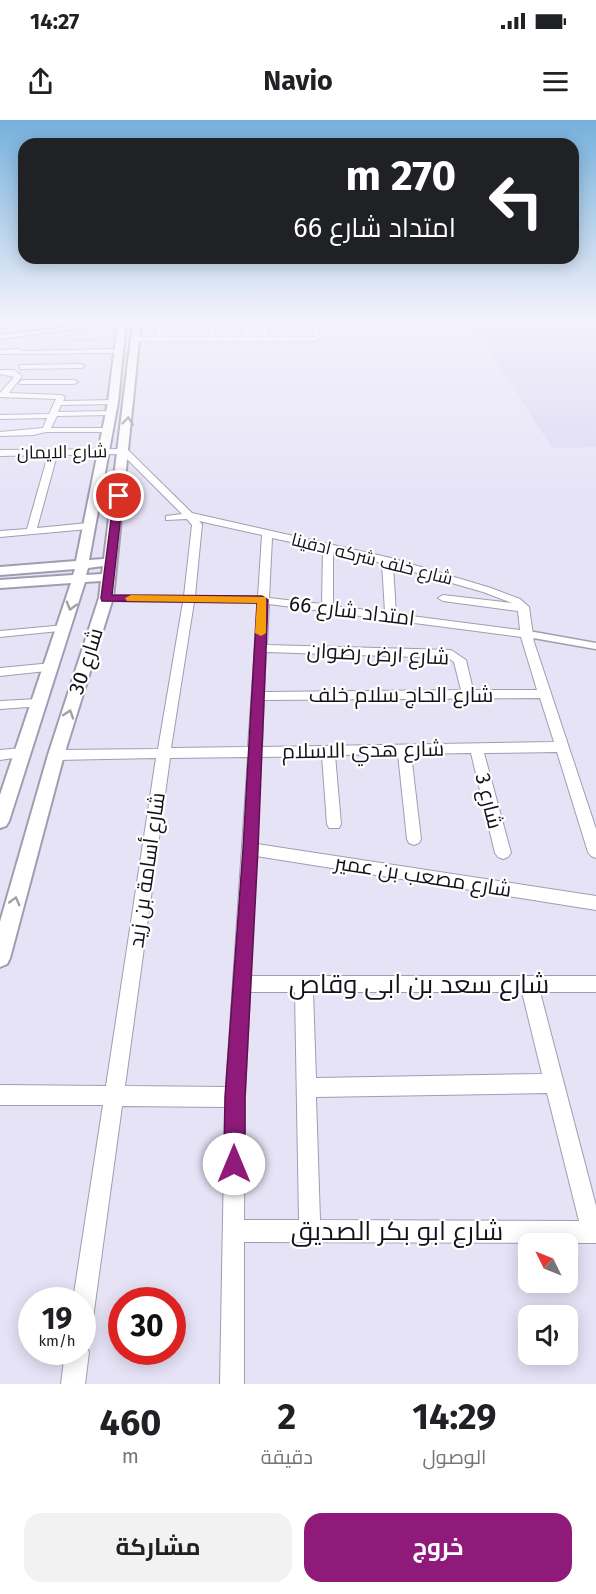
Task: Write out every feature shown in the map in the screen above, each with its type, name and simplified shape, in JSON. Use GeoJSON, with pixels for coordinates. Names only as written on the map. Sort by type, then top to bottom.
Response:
{"type":"FeatureCollection","features":[{"type":"Feature","properties":{"kind":"street"},"geometry":{"type":"LineString","coordinates":[[2,395],[15,380]]}},
{"type":"Feature","properties":{"kind":"street","name":"شارع 30"},"geometry":{"type":"LineString","coordinates":[[0,821],[79,579],[114,380]]}},
{"type":"Feature","properties":{"kind":"street","name":"شارع 30"},"geometry":{"type":"LineString","coordinates":[[0,958],[56,755],[106,598],[132,380]]}},
{"type":"Feature","properties":{"kind":"street"},"geometry":{"type":"LineString","coordinates":[[23,382],[74,382]]}},
{"type":"Feature","properties":{"kind":"street"},"geometry":{"type":"LineString","coordinates":[[2,395],[61,397],[47,429]]}},
{"type":"Feature","properties":{"kind":"street"},"geometry":{"type":"LineString","coordinates":[[15,417],[26,398]]}},
{"type":"Feature","properties":{"kind":"street"},"geometry":{"type":"LineString","coordinates":[[59,403],[111,407]]}},
{"type":"Feature","properties":{"kind":"street"},"geometry":{"type":"LineString","coordinates":[[0,417],[53,415],[111,407]]}},
{"type":"Feature","properties":{"kind":"street"},"geometry":{"type":"LineString","coordinates":[[0,434],[33,433],[47,429],[107,430]]}},
{"type":"Feature","properties":{"kind":"street","name":"شارع الايمان"},"geometry":{"type":"LineString","coordinates":[[0,453],[124,451]]}},
{"type":"Feature","properties":{"kind":"street"},"geometry":{"type":"LineString","coordinates":[[124,451],[166,495],[191,516]]}},
{"type":"Feature","properties":{"kind":"street"},"geometry":{"type":"LineString","coordinates":[[31,531],[53,452]]}},
{"type":"Feature","properties":{"kind":"street"},"geometry":{"type":"LineString","coordinates":[[169,518],[191,516]]}},
{"type":"Feature","properties":{"kind":"street","name":"شارع خلف شركه ادفينا"},"geometry":{"type":"LineString","coordinates":[[191,516],[387,561],[487,590],[516,601],[524,609]]}},
{"type":"Feature","properties":{"kind":"street","name":"شارع أسامة بن زيد"},"geometry":{"type":"LineString","coordinates":[[87,1287],[164,752],[189,598],[197,524],[191,516]]}},
{"type":"Feature","properties":{"kind":"street"},"geometry":{"type":"LineString","coordinates":[[0,534],[88,526]]}},
{"type":"Feature","properties":{"kind":"street"},"geometry":{"type":"LineString","coordinates":[[232,1384],[235,1097],[251,849],[254,751],[267,534]]}},
{"type":"Feature","properties":{"kind":"street"},"geometry":{"type":"LineString","coordinates":[[327,607],[328,546]]}},
{"type":"Feature","properties":{"kind":"street"},"geometry":{"type":"LineString","coordinates":[[387,561],[391,616]]}},
{"type":"Feature","properties":{"kind":"street"},"geometry":{"type":"LineString","coordinates":[[0,571],[81,565],[110,570]]}},
{"type":"Feature","properties":{"kind":"street"},"geometry":{"type":"LineString","coordinates":[[0,585],[79,579],[110,570]]}},
{"type":"Feature","properties":{"kind":"street","name":"امتداد شارع 66"},"geometry":{"type":"LineString","coordinates":[[106,598],[262,600],[528,634]]}},
{"type":"Feature","properties":{"kind":"street"},"geometry":{"type":"LineString","coordinates":[[443,598],[524,609],[528,634],[545,693],[596,852]]}},
{"type":"Feature","properties":{"kind":"street"},"geometry":{"type":"LineString","coordinates":[[0,634],[64,628]]}},
{"type":"Feature","properties":{"kind":"street","name":"شارع ارض رضوان"},"geometry":{"type":"LineString","coordinates":[[260,648],[451,654],[460,660],[468,694]]}},
{"type":"Feature","properties":{"kind":"street"},"geometry":{"type":"LineString","coordinates":[[0,672],[52,667]]}},
{"type":"Feature","properties":{"kind":"street","name":"شارع الحاج سلام خلف"},"geometry":{"type":"LineString","coordinates":[[257,696],[545,693]]}},
{"type":"Feature","properties":{"kind":"street"},"geometry":{"type":"LineString","coordinates":[[0,705],[39,703]]}},
{"type":"Feature","properties":{"kind":"street","name":"شارع هدي الاسلام"},"geometry":{"type":"LineString","coordinates":[[56,755],[562,747]]}},
{"type":"Feature","properties":{"kind":"street","name":"شارع 3"},"geometry":{"type":"LineString","coordinates":[[476,748],[503,853]]}},
{"type":"Feature","properties":{"kind":"street"},"geometry":{"type":"LineString","coordinates":[[404,749],[414,839]]}},
{"type":"Feature","properties":{"kind":"street"},"geometry":{"type":"LineString","coordinates":[[328,750],[334,824]]}},
{"type":"Feature","properties":{"kind":"street"},"geometry":{"type":"LineString","coordinates":[[0,755],[22,753]]}},
{"type":"Feature","properties":{"kind":"street","name":"شارع مصعب بن عمير"},"geometry":{"type":"LineString","coordinates":[[251,849],[596,903]]}},
{"type":"Feature","properties":{"kind":"street","name":"شارع سعد بن ابى وقاص"},"geometry":{"type":"LineString","coordinates":[[242,984],[596,984]]}},
{"type":"Feature","properties":{"kind":"street"},"geometry":{"type":"LineString","coordinates":[[304,984],[310,1231]]}},
{"type":"Feature","properties":{"kind":"street"},"geometry":{"type":"LineString","coordinates":[[529,984],[594,1232]]}},
{"type":"Feature","properties":{"kind":"street"},"geometry":{"type":"LineString","coordinates":[[307,1088],[555,1083]]}},
{"type":"Feature","properties":{"kind":"street"},"geometry":{"type":"LineString","coordinates":[[0,1095],[235,1097]]}},
{"type":"Feature","properties":{"kind":"street","name":"شارع ابو بكر الصديق"},"geometry":{"type":"LineString","coordinates":[[234,1231],[594,1232]]}},
{"type":"Feature","properties":{"kind":"street"},"geometry":{"type":"LineString","coordinates":[[73,1384],[76,1365]]}},
{"type":"Feature","properties":{"kind":"lane","name":"امتداد شارع 66"},"geometry":{"type":"LineString","coordinates":[[528,634],[596,646]]}},
{"type":"Feature","properties":{"kind":"shaded area"},"geometry":{"type":"Polygon","coordinates":[[[508,380],[596,380],[596,447],[552,448],[508,380]]]}},
{"type":"Feature","properties":{"kind":"slow traffic"},"geometry":{"type":"LineString","coordinates":[[131,598],[262,600],[261,633]]}},
{"type":"Feature","properties":{"kind":"route"},"geometry":{"type":"LineString","coordinates":[[119,496],[106,598],[262,600],[251,849],[235,1097],[234,1164]]}}]}
